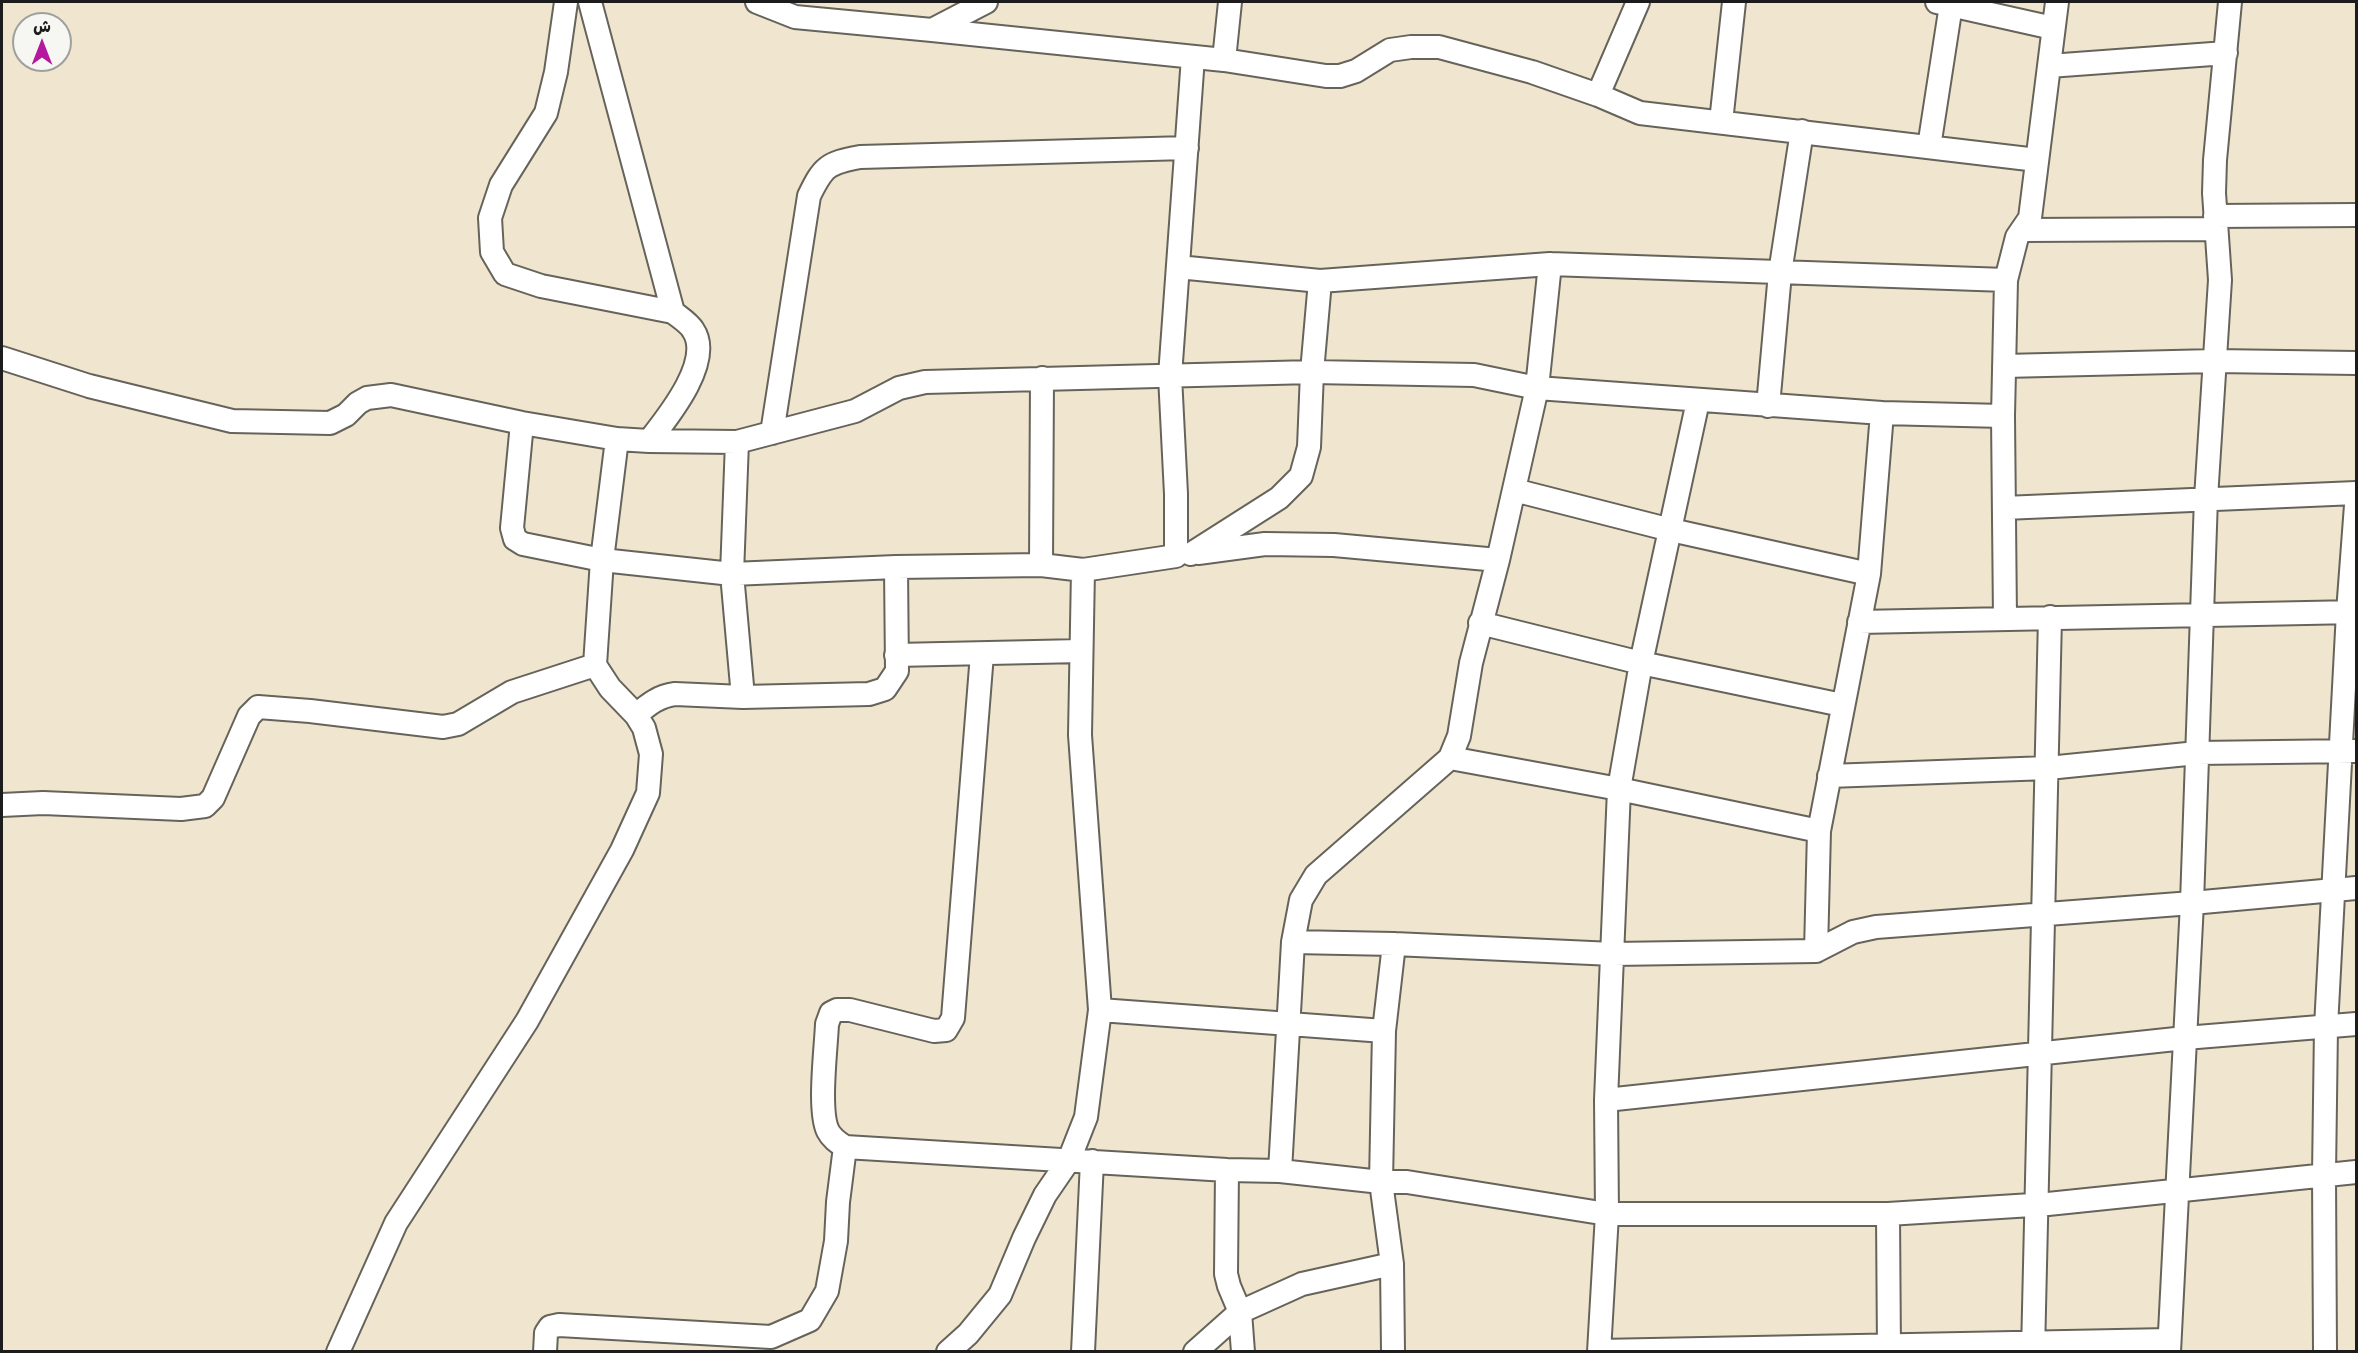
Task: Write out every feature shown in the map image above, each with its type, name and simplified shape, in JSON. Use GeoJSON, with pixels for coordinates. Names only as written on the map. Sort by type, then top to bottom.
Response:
{"type":"FeatureCollection","features":[{"type":"Feature","properties":{"kind":"street"},"geometry":{"type":"LineString","coordinates":[[566,2],[556,72],[546,113],[501,185],[490,218],[492,252],[505,274],[541,286],[673,312],[694,331],[698,349],[690,380],[671,413],[649,441]]}},
{"type":"Feature","properties":{"kind":"street"},"geometry":{"type":"LineString","coordinates":[[590,2],[673,312]]}},
{"type":"Feature","properties":{"kind":"street"},"geometry":{"type":"LineString","coordinates":[[757,2],[932,30],[1224,60],[1326,76],[1340,76],[1356,71],[1390,50],[1439,47],[1532,72],[1598,95],[1640,113],[2037,160]]}},
{"type":"Feature","properties":{"kind":"street"},"geometry":{"type":"LineString","coordinates":[[932,30],[986,2]]}},
{"type":"Feature","properties":{"kind":"street"},"geometry":{"type":"LineString","coordinates":[[1224,60],[1230,2]]}},
{"type":"Feature","properties":{"kind":"street"},"geometry":{"type":"LineString","coordinates":[[1598,95],[1638,2]]}},
{"type":"Feature","properties":{"kind":"street"},"geometry":{"type":"LineString","coordinates":[[1721,122],[1734,2]]}},
{"type":"Feature","properties":{"kind":"street"},"geometry":{"type":"LineString","coordinates":[[2005,619],[2003,416],[2006,280],[2018,237],[2030,218],[2057,2]]}},
{"type":"Feature","properties":{"kind":"street"},"geometry":{"type":"LineString","coordinates":[[1698,401],[1641,663],[1619,789],[1606,1100],[1607,1214],[1599,1351],[2169,1346],[2192,903],[2206,498],[2220,280],[2215,160],[2230,2]]}},
{"type":"Feature","properties":{"kind":"street"},"geometry":{"type":"LineString","coordinates":[[1929,147],[1943,3],[2053,28]]}},
{"type":"Feature","properties":{"kind":"street"},"geometry":{"type":"LineString","coordinates":[[2049,66],[2226,53]]}},
{"type":"Feature","properties":{"kind":"street"},"geometry":{"type":"LineString","coordinates":[[1183,555],[1176,494],[1170,376],[1193,57]]}},
{"type":"Feature","properties":{"kind":"street"},"geometry":{"type":"LineString","coordinates":[[1768,406],[1780,273],[1802,131]]}},
{"type":"Feature","properties":{"kind":"street"},"geometry":{"type":"LineString","coordinates":[[772,433],[809,196],[819,176],[836,161],[860,157],[1186,148]]}},
{"type":"Feature","properties":{"kind":"street"},"geometry":{"type":"LineString","coordinates":[[2022,230],[2356,215]]}},
{"type":"Feature","properties":{"kind":"street"},"geometry":{"type":"LineString","coordinates":[[1178,267],[1320,281],[1550,264],[2006,280]]}},
{"type":"Feature","properties":{"kind":"street"},"geometry":{"type":"LineString","coordinates":[[1280,1171],[1293,942],[1301,900],[1316,875],[1450,758],[1459,736],[1480,623],[1498,560],[1537,388],[1550,264]]}},
{"type":"Feature","properties":{"kind":"street"},"geometry":{"type":"LineString","coordinates":[[1183,555],[1279,498],[1301,476],[1309,447],[1312,372],[1320,281]]}},
{"type":"Feature","properties":{"kind":"street"},"geometry":{"type":"LineString","coordinates":[[2,358],[89,386],[232,421],[330,423],[346,415],[358,403],[368,398],[391,395],[522,423],[617,439],[649,441],[737,442],[855,411],[899,388],[925,382],[1312,372],[1474,375],[1537,388],[1698,401],[1882,413],[2003,416]]}},
{"type":"Feature","properties":{"kind":"street"},"geometry":{"type":"LineString","coordinates":[[2004,366],[2215,361],[2356,363]]}},
{"type":"Feature","properties":{"kind":"street"},"geometry":{"type":"LineString","coordinates":[[1041,565],[1042,378]]}},
{"type":"Feature","properties":{"kind":"street"},"geometry":{"type":"LineString","coordinates":[[1816,951],[1819,831],[1869,574],[1882,413]]}},
{"type":"Feature","properties":{"kind":"street"},"geometry":{"type":"LineString","coordinates":[[522,423],[512,528],[515,539],[523,544],[603,560],[732,574],[896,567],[1041,565],[1083,570],[1265,544],[1334,545],[1498,560]]}},
{"type":"Feature","properties":{"kind":"street"},"geometry":{"type":"LineString","coordinates":[[338,1352],[396,1222],[527,1022],[622,850],[648,793],[651,754],[647,734],[636,715],[610,688],[595,665],[603,560],[617,439]]}},
{"type":"Feature","properties":{"kind":"street"},"geometry":{"type":"LineString","coordinates":[[737,442],[732,574],[743,697]]}},
{"type":"Feature","properties":{"kind":"street"},"geometry":{"type":"LineString","coordinates":[[1514,490],[1671,530],[1869,574]]}},
{"type":"Feature","properties":{"kind":"street"},"geometry":{"type":"LineString","coordinates":[[2004,508],[2356,493]]}},
{"type":"Feature","properties":{"kind":"street"},"geometry":{"type":"LineString","coordinates":[[2325,1352],[2325,1027],[2332,890],[2349,751],[2356,505]]}},
{"type":"Feature","properties":{"kind":"street"},"geometry":{"type":"LineString","coordinates":[[636,715],[664,695],[743,697],[869,694],[885,689],[897,671],[896,567]]}},
{"type":"Feature","properties":{"kind":"street"},"geometry":{"type":"LineString","coordinates":[[948,1352],[968,1334],[1000,1295],[1045,1195],[1070,1160],[1086,1117],[1100,1010],[1080,735],[1083,570]]}},
{"type":"Feature","properties":{"kind":"street"},"geometry":{"type":"LineString","coordinates":[[1859,622],[2352,612]]}},
{"type":"Feature","properties":{"kind":"street"},"geometry":{"type":"LineString","coordinates":[[2033,1347],[2050,617]]}},
{"type":"Feature","properties":{"kind":"street"},"geometry":{"type":"LineString","coordinates":[[1480,623],[1641,663],[1842,705]]}},
{"type":"Feature","properties":{"kind":"street"},"geometry":{"type":"LineString","coordinates":[[896,655],[1081,651]]}},
{"type":"Feature","properties":{"kind":"street"},"geometry":{"type":"LineString","coordinates":[[982,654],[954,1018],[946,1030],[934,1031],[850,1010],[837,1010],[831,1013],[826,1024],[824,1115],[829,1132],[837,1143],[845,1147],[1227,1170],[1280,1171],[1381,1182],[1407,1182],[1607,1214],[1888,1214],[2036,1204],[2356,1172]]}},
{"type":"Feature","properties":{"kind":"street"},"geometry":{"type":"LineString","coordinates":[[2,805],[43,803],[181,809],[205,806],[213,798],[249,716],[258,708],[310,711],[443,727],[458,724],[512,692],[595,665]]}},
{"type":"Feature","properties":{"kind":"street"},"geometry":{"type":"LineString","coordinates":[[1829,776],[2048,768],[2197,753],[2349,751]]}},
{"type":"Feature","properties":{"kind":"street"},"geometry":{"type":"LineString","coordinates":[[1450,758],[1619,789],[1819,831]]}},
{"type":"Feature","properties":{"kind":"street"},"geometry":{"type":"LineString","coordinates":[[1293,942],[1613,954],[1816,951],[1865,928],[2356,888]]}},
{"type":"Feature","properties":{"kind":"street"},"geometry":{"type":"LineString","coordinates":[[1393,1352],[1392,1264],[1381,1182],[1384,1031],[1394,944]]}},
{"type":"Feature","properties":{"kind":"street"},"geometry":{"type":"LineString","coordinates":[[1100,1010],[1384,1031]]}},
{"type":"Feature","properties":{"kind":"street"},"geometry":{"type":"LineString","coordinates":[[1606,1100],[2185,1038],[2356,1024]]}},
{"type":"Feature","properties":{"kind":"street"},"geometry":{"type":"LineString","coordinates":[[545,1352],[546,1333],[550,1327],[559,1325],[771,1336],[810,1320],[827,1291],[836,1241],[845,1147]]}},
{"type":"Feature","properties":{"kind":"street"},"geometry":{"type":"LineString","coordinates":[[1083,1352],[1092,1161]]}},
{"type":"Feature","properties":{"kind":"street"},"geometry":{"type":"LineString","coordinates":[[1227,1170],[1226,1274],[1240,1312],[1243,1352]]}},
{"type":"Feature","properties":{"kind":"street"},"geometry":{"type":"LineString","coordinates":[[1888,1214],[1890,1348]]}},
{"type":"Feature","properties":{"kind":"street"},"geometry":{"type":"LineString","coordinates":[[1195,1352],[1240,1312],[1302,1284],[1392,1264]]}}]}
